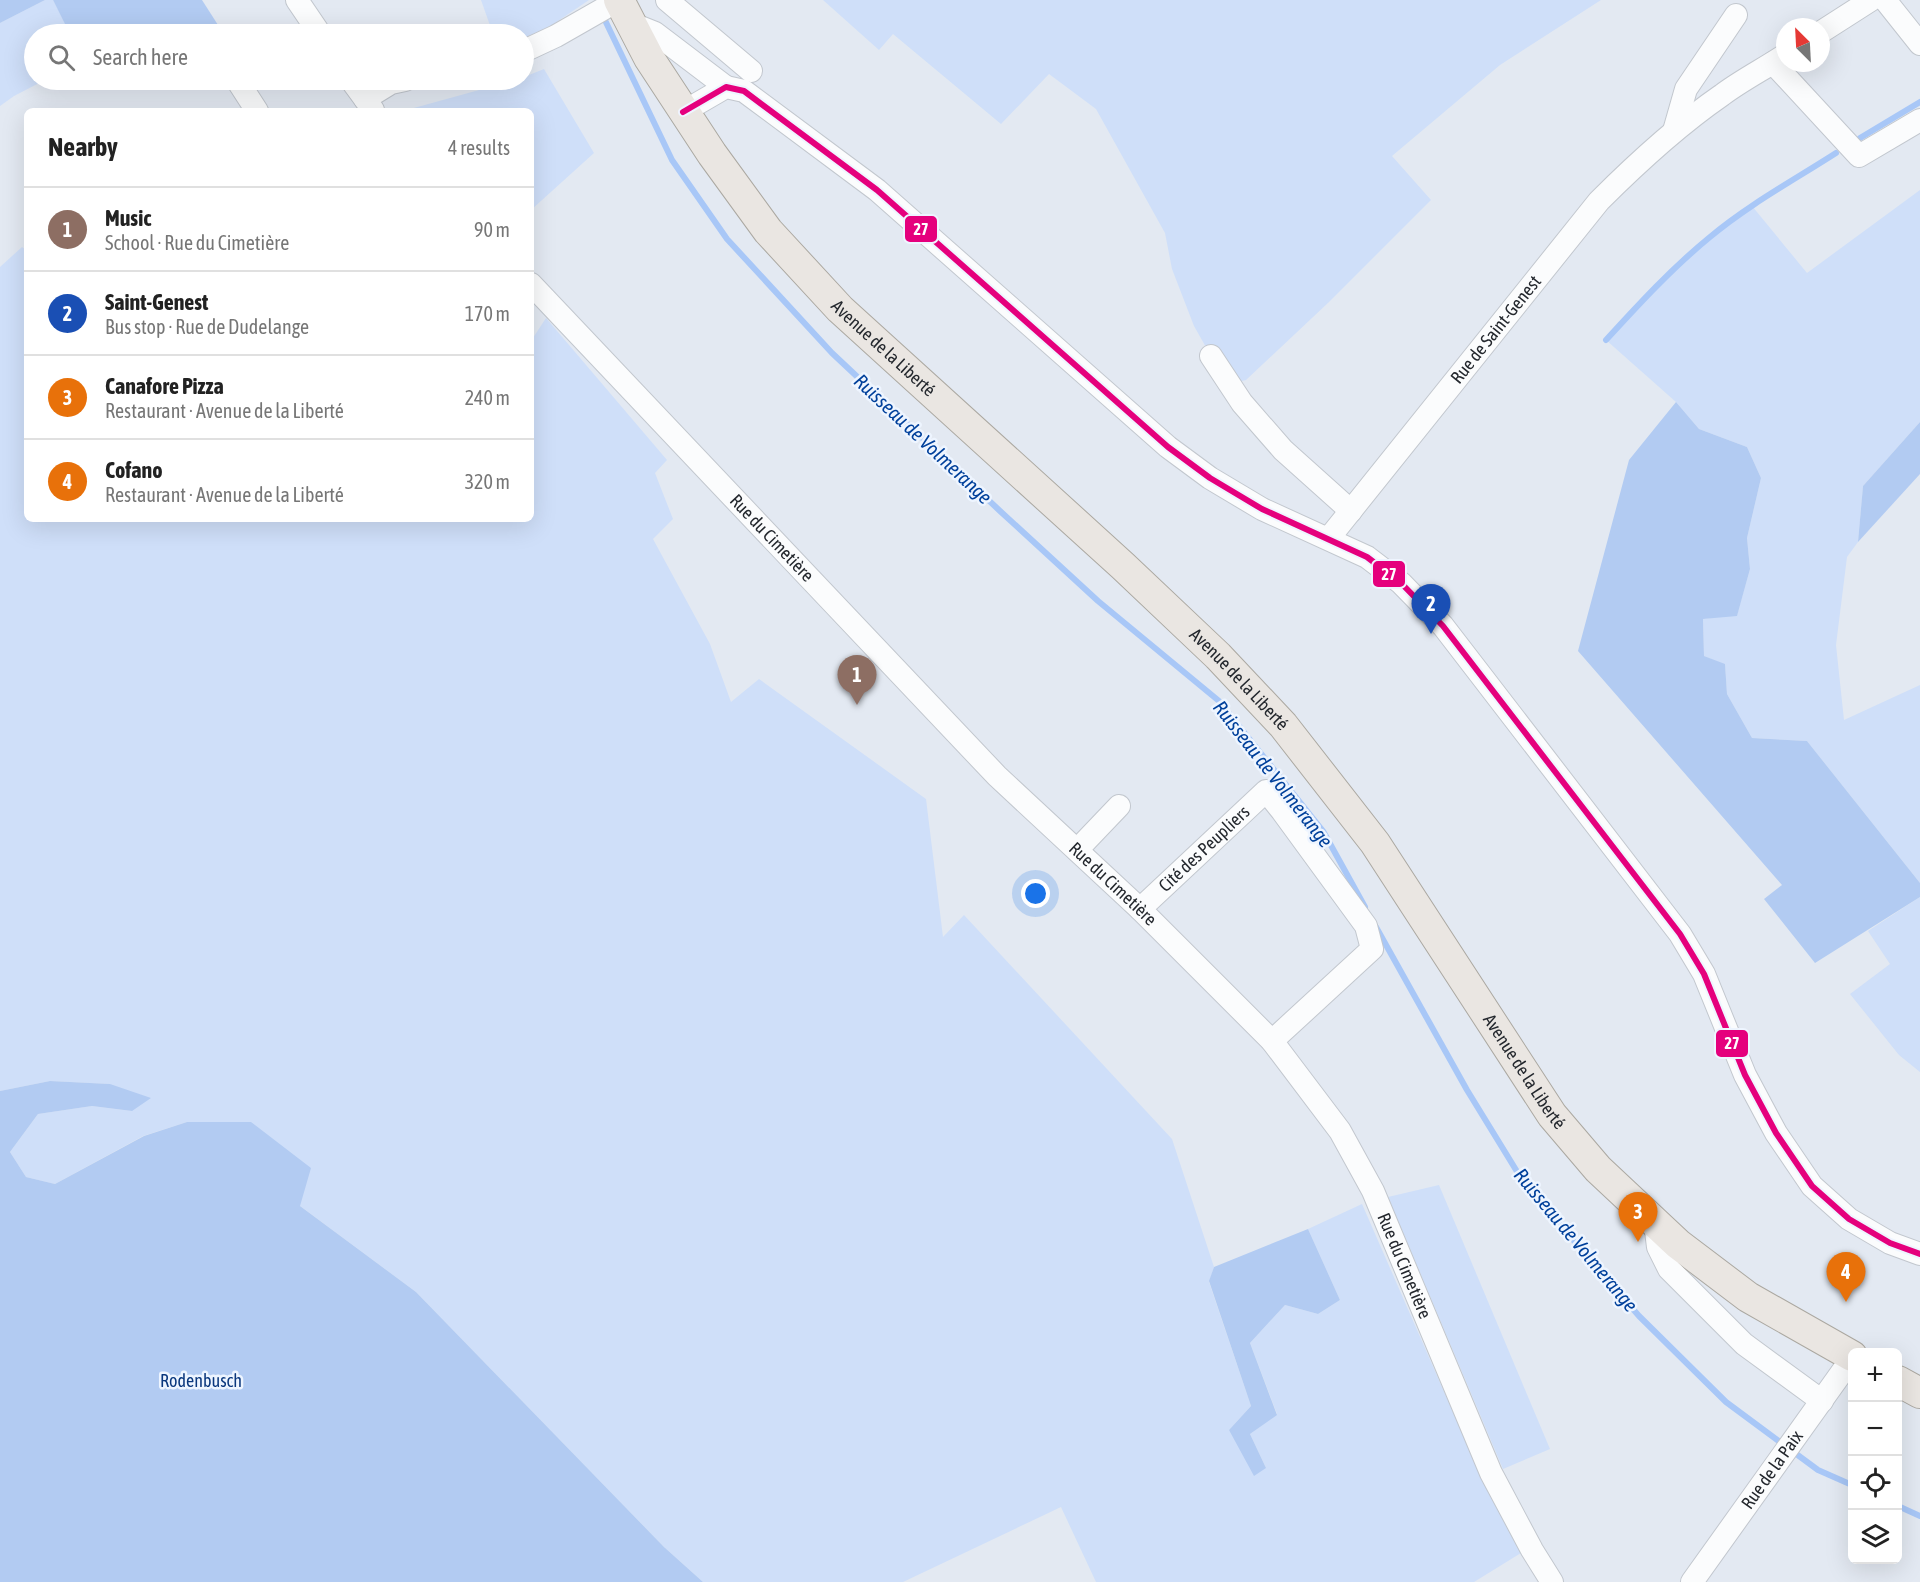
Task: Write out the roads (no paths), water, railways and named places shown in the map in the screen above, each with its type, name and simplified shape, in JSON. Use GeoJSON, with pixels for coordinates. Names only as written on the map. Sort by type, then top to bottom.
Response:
{"type":"FeatureCollection","features":[{"type":"Feature","properties":{"kind":"main road","name":"Avenue de la Liberté"},"geometry":{"type":"LineString","coordinates":[[623,8],[649,58],[683,112],[768,231],[840,309],[1123,566],[1218,656],[1283,725],[1375,843],[1552,1115],[1598,1169],[1678,1244],[1748,1296],[1848,1355]]}},
{"type":"Feature","properties":{"kind":"main road"},"geometry":{"type":"LineString","coordinates":[[1902,1383],[1920,1393]]}},
{"type":"Feature","properties":{"kind":"street"},"geometry":{"type":"LineString","coordinates":[[297,0],[313,24]]}},
{"type":"Feature","properties":{"kind":"street"},"geometry":{"type":"LineString","coordinates":[[668,0],[751,71]]}},
{"type":"Feature","properties":{"kind":"street"},"geometry":{"type":"LineString","coordinates":[[1830,26],[1870,0]]}},
{"type":"Feature","properties":{"kind":"street"},"geometry":{"type":"LineString","coordinates":[[1885,0],[1920,44]]}},
{"type":"Feature","properties":{"kind":"street"},"geometry":{"type":"LineString","coordinates":[[534,46],[623,8],[726,87],[744,90],[877,190],[1168,447],[1210,478],[1262,508],[1367,557],[1401,583],[1450,636],[1680,934],[1704,974],[1745,1075],[1776,1133],[1812,1186],[1849,1219],[1890,1243],[1920,1254]]}},
{"type":"Feature","properties":{"kind":"street"},"geometry":{"type":"LineString","coordinates":[[1674,131],[1686,89],[1736,15]]}},
{"type":"Feature","properties":{"kind":"street","name":"Rue de Saint-Genest"},"geometry":{"type":"LineString","coordinates":[[1329,538],[1599,201],[1637,163],[1674,131],[1723,94],[1776,61]]}},
{"type":"Feature","properties":{"kind":"street"},"geometry":{"type":"LineString","coordinates":[[1790,72],[1859,156],[1920,120]]}},
{"type":"Feature","properties":{"kind":"street"},"geometry":{"type":"LineString","coordinates":[[683,112],[726,87]]}},
{"type":"Feature","properties":{"kind":"street"},"geometry":{"type":"LineString","coordinates":[[243,90],[255,108]]}},
{"type":"Feature","properties":{"kind":"street"},"geometry":{"type":"LineString","coordinates":[[358,90],[369,105],[384,90]]}},
{"type":"Feature","properties":{"kind":"street","name":"Rue du Cimetière"},"geometry":{"type":"LineString","coordinates":[[534,287],[997,776],[1140,909],[1272,1041],[1340,1131],[1373,1191],[1491,1473],[1532,1550],[1552,1582]]}},
{"type":"Feature","properties":{"kind":"street"},"geometry":{"type":"LineString","coordinates":[[1211,356],[1242,403],[1283,450],[1351,511]]}},
{"type":"Feature","properties":{"kind":"street","name":"Cité des Peupliers"},"geometry":{"type":"LineString","coordinates":[[1140,909],[1266,791],[1366,926],[1372,949],[1272,1041]]}},
{"type":"Feature","properties":{"kind":"street"},"geometry":{"type":"LineString","coordinates":[[1077,850],[1119,806]]}},
{"type":"Feature","properties":{"kind":"street"},"geometry":{"type":"LineString","coordinates":[[1655,1223],[1658,1247],[1669,1269],[1744,1344],[1822,1401]]}},
{"type":"Feature","properties":{"kind":"street","name":"Rue de la Paix"},"geometry":{"type":"LineString","coordinates":[[1692,1582],[1848,1363]]}},
{"type":"Feature","properties":{"kind":"waterway","name":"Ruisseau de Volmerange"},"geometry":{"type":"LineString","coordinates":[[602,14],[672,160],[727,239],[832,353],[1000,511],[1098,601],[1219,701],[1323,831],[1365,907]]}},
{"type":"Feature","properties":{"kind":"waterway"},"geometry":{"type":"LineString","coordinates":[[1860,138],[1920,102]]}},
{"type":"Feature","properties":{"kind":"waterway"},"geometry":{"type":"LineString","coordinates":[[1606,340],[1669,274],[1710,237],[1755,203],[1836,153]]}},
{"type":"Feature","properties":{"kind":"waterway","name":"Ruisseau de Volmerange"},"geometry":{"type":"LineString","coordinates":[[1376,927],[1467,1090],[1524,1183],[1639,1316],[1726,1402],[1818,1470],[1848,1483]]}},
{"type":"Feature","properties":{"kind":"waterway","name":"Ruisseau de Volmerange"},"geometry":{"type":"LineString","coordinates":[[1902,1508],[1920,1516]]}},
{"type":"Feature","properties":{"kind":"place","name":"Saint-Genest"},"geometry":{"type":"Point","coordinates":[1431,634]}},
{"type":"Feature","properties":{"kind":"place","name":"Music"},"geometry":{"type":"Point","coordinates":[857,705]}},
{"type":"Feature","properties":{"kind":"place","name":"Canafore Pizza"},"geometry":{"type":"Point","coordinates":[1638,1242]}},
{"type":"Feature","properties":{"kind":"place","name":"Cofano"},"geometry":{"type":"Point","coordinates":[1846,1302]}},
{"type":"Feature","properties":{"kind":"park label","name":"Rodenbusch"},"geometry":{"type":"Point","coordinates":[201,1381]}}]}
